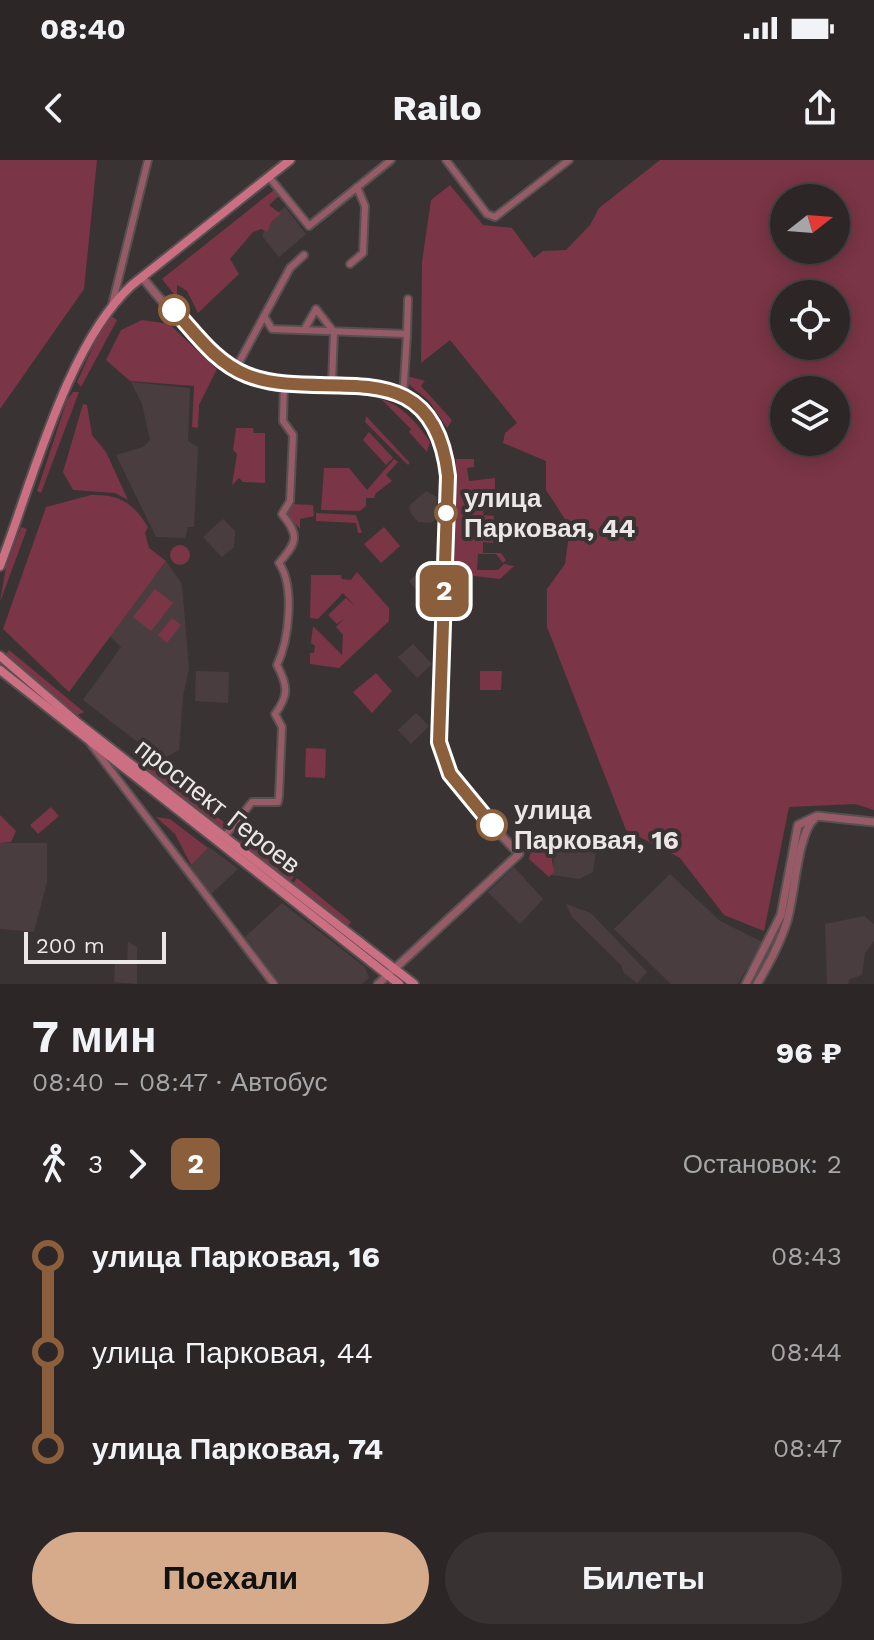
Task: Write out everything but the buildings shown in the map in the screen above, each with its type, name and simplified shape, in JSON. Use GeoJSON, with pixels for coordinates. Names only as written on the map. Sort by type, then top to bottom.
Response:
{"type":"FeatureCollection","features":[{"type":"Feature","properties":{"kind":"main road"},"geometry":{"type":"LineString","coordinates":[[0,566],[75,368],[112,305],[132,285],[290,160]]}},
{"type":"Feature","properties":{"kind":"main road","name":"проспект Героев"},"geometry":{"type":"LineString","coordinates":[[0,656],[78,723],[391,972],[399,984]]}},
{"type":"Feature","properties":{"kind":"main road","name":"проспект Героев"},"geometry":{"type":"LineString","coordinates":[[0,670],[90,743],[391,972],[414,984]]}},
{"type":"Feature","properties":{"kind":"street"},"geometry":{"type":"LineString","coordinates":[[112,305],[148,160]]}},
{"type":"Feature","properties":{"kind":"street"},"geometry":{"type":"LineString","coordinates":[[269,177],[309,226],[391,160]]}},
{"type":"Feature","properties":{"kind":"street"},"geometry":{"type":"LineString","coordinates":[[446,160],[487,214],[495,217],[569,160]]}},
{"type":"Feature","properties":{"kind":"street"},"geometry":{"type":"LineString","coordinates":[[350,264],[363,253],[365,206],[357,187]]}},
{"type":"Feature","properties":{"kind":"street"},"geometry":{"type":"LineString","coordinates":[[235,370],[290,268],[304,255]]}},
{"type":"Feature","properties":{"kind":"street"},"geometry":{"type":"LineString","coordinates":[[118,276],[132,285]]}},
{"type":"Feature","properties":{"kind":"street"},"geometry":{"type":"LineString","coordinates":[[142,277],[219,359],[235,370],[262,380],[284,383],[374,387],[403,398],[429,422],[445,457],[448,476],[439,715],[441,754],[456,783],[519,854],[378,984]]}},
{"type":"Feature","properties":{"kind":"street"},"geometry":{"type":"LineString","coordinates":[[403,398],[408,299]]}},
{"type":"Feature","properties":{"kind":"street"},"geometry":{"type":"LineString","coordinates":[[304,330],[316,309],[334,332],[332,383]]}},
{"type":"Feature","properties":{"kind":"street"},"geometry":{"type":"LineString","coordinates":[[264,316],[272,329]]}},
{"type":"Feature","properties":{"kind":"street"},"geometry":{"type":"LineString","coordinates":[[257,328],[407,334]]}},
{"type":"Feature","properties":{"kind":"street"},"geometry":{"type":"LineString","coordinates":[[224,837],[252,802],[278,802],[279,796],[282,727],[275,714],[286,699],[287,690],[286,679],[277,665],[283,652],[287,575],[279,563],[294,541],[294,531],[282,511],[290,501],[293,435],[283,421],[284,383]]}},
{"type":"Feature","properties":{"kind":"street","name":"проспект Героев"},"geometry":{"type":"LineString","coordinates":[[90,743],[274,984]]}},
{"type":"Feature","properties":{"kind":"street"},"geometry":{"type":"LineString","coordinates":[[757,984],[781,939],[798,879],[805,832],[817,816]]}},
{"type":"Feature","properties":{"kind":"street"},"geometry":{"type":"LineString","coordinates":[[746,984],[781,915],[795,829],[805,819],[817,816],[874,822]]}},
{"type":"Feature","properties":{"kind":"shaded area"},"geometry":{"type":"Polygon","coordinates":[[[0,160],[97,160],[84,289],[0,409],[0,160]]]}},
{"type":"Feature","properties":{"kind":"shaded area"},"geometry":{"type":"Polygon","coordinates":[[[660,160],[874,160],[874,810],[855,804],[789,807],[764,931],[724,915],[680,858],[626,830],[547,627],[547,589],[565,564],[570,527],[546,490],[546,461],[503,443],[505,433],[517,423],[450,340],[421,363],[422,262],[431,200],[450,185],[483,225],[512,228],[534,258],[543,251],[566,250],[590,225],[599,208],[660,160]]]}},
{"type":"Feature","properties":{"kind":"shaded area"},"geometry":{"type":"Polygon","coordinates":[[[275,189],[280,195],[269,205],[281,214],[272,221],[267,232],[261,229],[253,232],[230,259],[239,274],[198,313],[187,291],[177,285],[177,298],[162,279],[275,189]]]}},
{"type":"Feature","properties":{"kind":"shaded area"},"geometry":{"type":"Polygon","coordinates":[[[285,207],[306,234],[279,257],[262,236],[270,219],[285,207]]]}},
{"type":"Feature","properties":{"kind":"shaded area"},"geometry":{"type":"Polygon","coordinates":[[[111,316],[117,320],[81,387],[77,382],[111,316]]]}},
{"type":"Feature","properties":{"kind":"shaded area"},"geometry":{"type":"Polygon","coordinates":[[[142,320],[169,324],[217,369],[199,405],[198,428],[192,427],[194,386],[130,381],[106,360],[121,330],[142,320]]]}},
{"type":"Feature","properties":{"kind":"shaded area"},"geometry":{"type":"Polygon","coordinates":[[[407,376],[425,381],[421,386],[452,420],[447,428],[429,401],[407,383],[407,376]]]}},
{"type":"Feature","properties":{"kind":"shaded area"},"geometry":{"type":"Polygon","coordinates":[[[131,382],[190,388],[188,441],[198,447],[194,527],[188,527],[185,538],[156,537],[116,455],[143,447],[150,440],[142,404],[131,382]]]}},
{"type":"Feature","properties":{"kind":"shaded area"},"geometry":{"type":"Polygon","coordinates":[[[73,392],[79,392],[41,493],[37,491],[67,400],[73,392]]]}},
{"type":"Feature","properties":{"kind":"shaded area"},"geometry":{"type":"Polygon","coordinates":[[[381,399],[403,410],[415,422],[430,442],[427,452],[409,432],[411,429],[381,399]]]}},
{"type":"Feature","properties":{"kind":"shaded area"},"geometry":{"type":"Polygon","coordinates":[[[83,404],[87,405],[92,435],[106,452],[128,500],[115,493],[73,490],[63,472],[83,404]]]}},
{"type":"Feature","properties":{"kind":"shaded area"},"geometry":{"type":"Polygon","coordinates":[[[366,416],[410,463],[408,465],[365,422],[366,416]]]}},
{"type":"Feature","properties":{"kind":"shaded area"},"geometry":{"type":"Polygon","coordinates":[[[236,428],[253,428],[254,433],[265,433],[265,483],[243,482],[239,478],[232,485],[237,454],[233,450],[236,428]]]}},
{"type":"Feature","properties":{"kind":"shaded area"},"geometry":{"type":"Polygon","coordinates":[[[369,432],[393,458],[386,465],[363,440],[369,432]]]}},
{"type":"Feature","properties":{"kind":"shaded area"},"geometry":{"type":"Polygon","coordinates":[[[394,459],[398,462],[386,475],[392,481],[374,498],[366,498],[366,506],[360,511],[321,510],[324,468],[349,468],[367,490],[394,459]]]}},
{"type":"Feature","properties":{"kind":"shaded area"},"geometry":{"type":"Polygon","coordinates":[[[456,459],[474,459],[474,467],[467,468],[469,481],[495,478],[495,505],[484,504],[483,515],[494,516],[493,543],[483,542],[483,553],[501,553],[506,560],[503,563],[496,554],[478,554],[477,570],[498,570],[504,564],[514,566],[500,579],[465,575],[463,590],[473,593],[454,592],[456,459]]]}},
{"type":"Feature","properties":{"kind":"shaded area"},"geometry":{"type":"Polygon","coordinates":[[[426,491],[437,497],[436,519],[431,523],[418,522],[409,506],[426,491]]]}},
{"type":"Feature","properties":{"kind":"shaded area"},"geometry":{"type":"Polygon","coordinates":[[[91,495],[118,498],[131,506],[148,527],[145,533],[149,548],[166,561],[69,692],[3,629],[46,507],[91,495]]]}},
{"type":"Feature","properties":{"kind":"shaded area"},"geometry":{"type":"Polygon","coordinates":[[[291,504],[313,505],[314,516],[300,519],[300,529],[285,512],[291,504]]]}},
{"type":"Feature","properties":{"kind":"shaded area"},"geometry":{"type":"Polygon","coordinates":[[[316,513],[356,515],[362,533],[358,533],[356,523],[316,521],[316,513]]]}},
{"type":"Feature","properties":{"kind":"shaded area"},"geometry":{"type":"Polygon","coordinates":[[[223,519],[235,531],[234,547],[222,557],[203,537],[223,519]]]}},
{"type":"Feature","properties":{"kind":"shaded area"},"geometry":{"type":"Polygon","coordinates":[[[21,527],[27,529],[0,602],[6,567],[21,527]]]}},
{"type":"Feature","properties":{"kind":"shaded area"},"geometry":{"type":"Polygon","coordinates":[[[384,527],[400,546],[381,563],[364,544],[384,527]]]}},
{"type":"Feature","properties":{"kind":"shaded area"},"geometry":{"type":"Polygon","coordinates":[[[180,545],[187,548],[190,555],[187,562],[180,565],[173,562],[170,555],[173,548],[180,545]]]}},
{"type":"Feature","properties":{"kind":"shaded area"},"geometry":{"type":"Polygon","coordinates":[[[166,561],[182,584],[189,669],[183,696],[179,750],[161,760],[83,700],[121,647],[110,636],[166,561]]]}},
{"type":"Feature","properties":{"kind":"shaded area"},"geometry":{"type":"Polygon","coordinates":[[[357,572],[389,608],[389,621],[339,668],[310,664],[310,653],[314,653],[315,646],[311,643],[313,626],[342,655],[343,635],[336,627],[344,619],[337,624],[328,615],[346,598],[356,607],[343,593],[318,619],[310,618],[311,575],[341,575],[342,579],[351,580],[357,572]]]}},
{"type":"Feature","properties":{"kind":"shaded area"},"geometry":{"type":"Polygon","coordinates":[[[418,573],[432,590],[423,598],[409,581],[418,573]]]}},
{"type":"Feature","properties":{"kind":"shaded area"},"geometry":{"type":"Polygon","coordinates":[[[155,589],[173,603],[151,631],[133,617],[155,589]]]}},
{"type":"Feature","properties":{"kind":"shaded area"},"geometry":{"type":"Polygon","coordinates":[[[172,618],[181,625],[167,643],[158,635],[172,618]]]}},
{"type":"Feature","properties":{"kind":"shaded area"},"geometry":{"type":"Polygon","coordinates":[[[413,644],[432,664],[417,678],[398,657],[413,644]]]}},
{"type":"Feature","properties":{"kind":"shaded area"},"geometry":{"type":"Polygon","coordinates":[[[9,650],[84,712],[76,716],[5,655],[9,650]]]}},
{"type":"Feature","properties":{"kind":"shaded area"},"geometry":{"type":"Polygon","coordinates":[[[196,671],[229,672],[228,703],[195,701],[196,671]]]}},
{"type":"Feature","properties":{"kind":"shaded area"},"geometry":{"type":"Polygon","coordinates":[[[480,671],[502,671],[501,690],[480,690],[480,671]]]}},
{"type":"Feature","properties":{"kind":"shaded area"},"geometry":{"type":"Polygon","coordinates":[[[376,673],[392,691],[372,713],[353,692],[376,673]]]}},
{"type":"Feature","properties":{"kind":"shaded area"},"geometry":{"type":"Polygon","coordinates":[[[416,713],[429,726],[411,744],[398,730],[416,713]]]}},
{"type":"Feature","properties":{"kind":"shaded area"},"geometry":{"type":"Polygon","coordinates":[[[306,748],[326,749],[325,778],[305,777],[306,748]]]}},
{"type":"Feature","properties":{"kind":"shaded area"},"geometry":{"type":"Polygon","coordinates":[[[146,761],[229,826],[220,828],[144,769],[146,761]]]}},
{"type":"Feature","properties":{"kind":"shaded area"},"geometry":{"type":"Polygon","coordinates":[[[51,807],[59,816],[38,834],[30,825],[51,807]]]}},
{"type":"Feature","properties":{"kind":"shaded area"},"geometry":{"type":"Polygon","coordinates":[[[0,815],[16,831],[11,842],[0,843],[0,815]]]}},
{"type":"Feature","properties":{"kind":"shaded area"},"geometry":{"type":"Polygon","coordinates":[[[156,817],[170,819],[208,848],[191,865],[175,834],[156,817]]]}},
{"type":"Feature","properties":{"kind":"shaded area"},"geometry":{"type":"Polygon","coordinates":[[[557,833],[582,836],[597,843],[593,872],[579,879],[552,875],[557,833]]]}},
{"type":"Feature","properties":{"kind":"shaded area"},"geometry":{"type":"Polygon","coordinates":[[[544,838],[552,839],[557,848],[552,860],[554,872],[549,877],[529,859],[531,851],[544,838]]]}},
{"type":"Feature","properties":{"kind":"shaded area"},"geometry":{"type":"Polygon","coordinates":[[[246,840],[294,877],[290,882],[239,843],[246,840]]]}},
{"type":"Feature","properties":{"kind":"shaded area"},"geometry":{"type":"Polygon","coordinates":[[[0,843],[47,843],[47,882],[34,932],[0,929],[0,843]]]}},
{"type":"Feature","properties":{"kind":"shaded area"},"geometry":{"type":"Polygon","coordinates":[[[209,847],[238,869],[211,894],[189,866],[209,847]]]}},
{"type":"Feature","properties":{"kind":"shaded area"},"geometry":{"type":"Polygon","coordinates":[[[514,867],[543,899],[520,924],[488,892],[514,867]]]}},
{"type":"Feature","properties":{"kind":"shaded area"},"geometry":{"type":"Polygon","coordinates":[[[670,874],[720,921],[762,942],[738,984],[671,984],[614,929],[670,874]]]}},
{"type":"Feature","properties":{"kind":"shaded area"},"geometry":{"type":"Polygon","coordinates":[[[297,878],[351,922],[348,926],[292,885],[297,878]]]}},
{"type":"Feature","properties":{"kind":"shaded area"},"geometry":{"type":"Polygon","coordinates":[[[282,903],[365,967],[369,978],[362,984],[280,984],[245,937],[282,903]]]}},
{"type":"Feature","properties":{"kind":"shaded area"},"geometry":{"type":"Polygon","coordinates":[[[566,904],[591,913],[647,972],[637,983],[572,917],[566,904]]]}},
{"type":"Feature","properties":{"kind":"shaded area"},"geometry":{"type":"Polygon","coordinates":[[[864,916],[874,924],[874,941],[865,953],[862,975],[850,979],[848,984],[827,984],[825,924],[864,916]]]}},
{"type":"Feature","properties":{"kind":"shaded area"},"geometry":{"type":"Polygon","coordinates":[[[128,942],[137,947],[137,984],[114,982],[115,963],[127,963],[128,942]]]}},
{"type":"Feature","properties":{"kind":"bus line","name":"2"},"geometry":{"type":"LineString","coordinates":[[174,310],[219,359],[248,376],[284,383],[361,385],[384,390],[417,407],[429,422],[440,442],[448,476],[439,742],[450,774],[492,825]]}},
{"type":"Feature","properties":{"kind":"place","name":"улица Парковая, 44"},"geometry":{"type":"Point","coordinates":[446,513]}},
{"type":"Feature","properties":{"kind":"place","name":"улица Парковая, 16"},"geometry":{"type":"Point","coordinates":[492,825]}}]}
